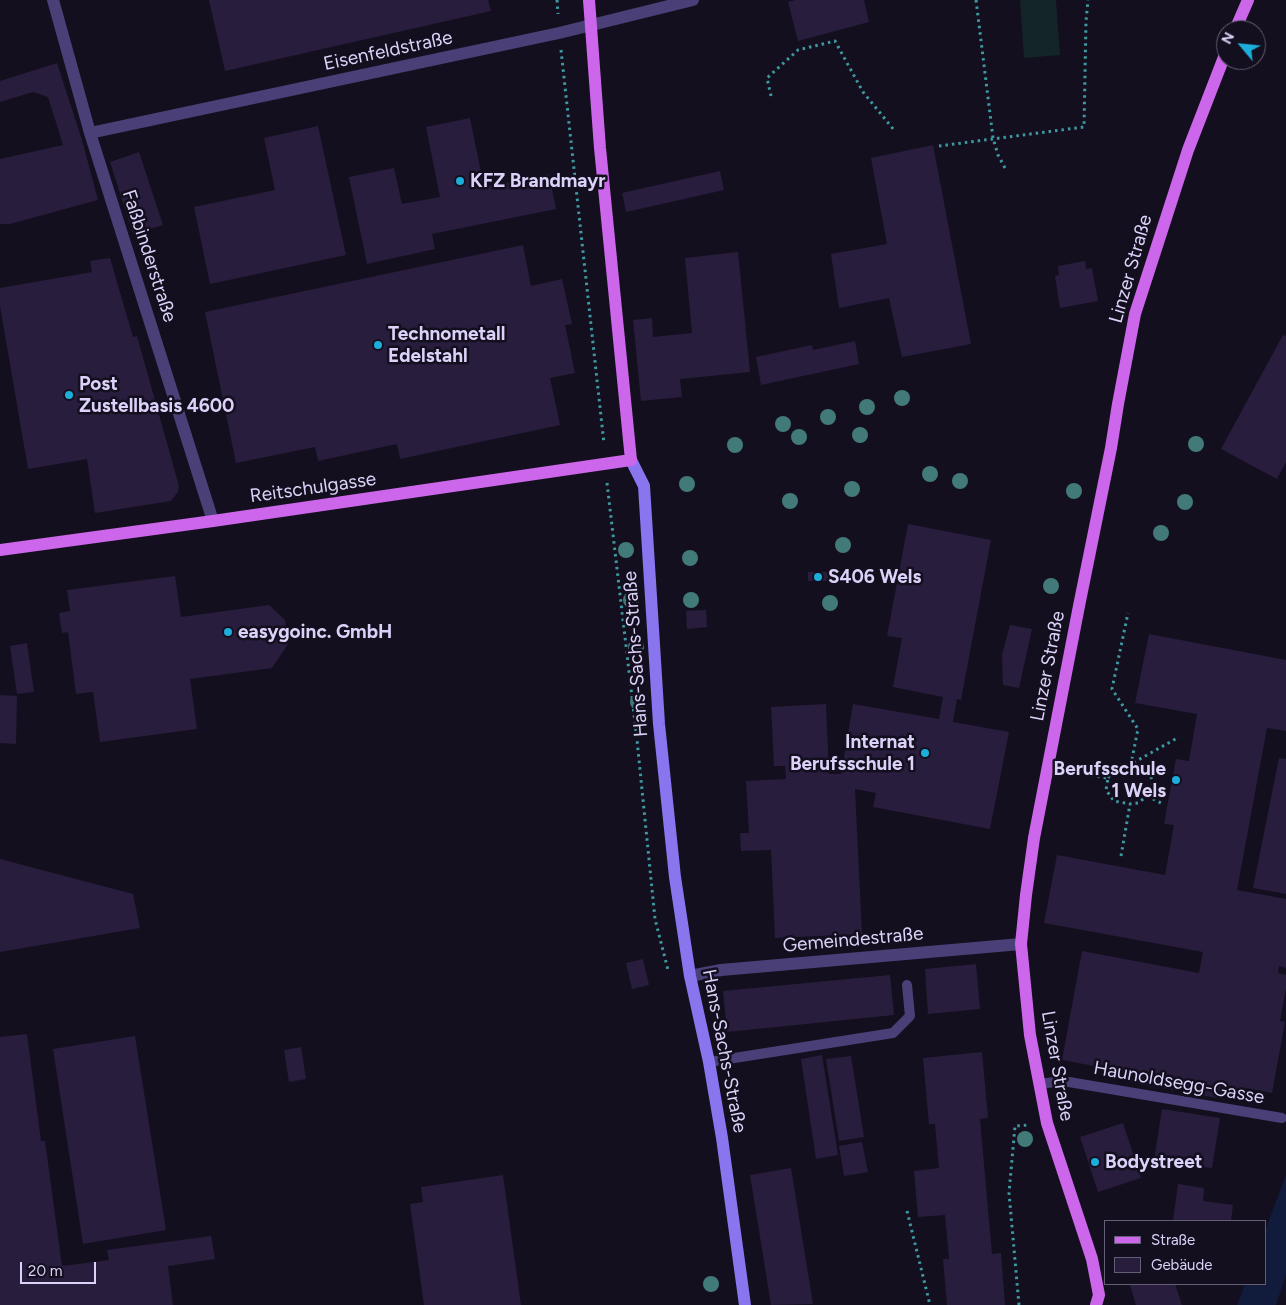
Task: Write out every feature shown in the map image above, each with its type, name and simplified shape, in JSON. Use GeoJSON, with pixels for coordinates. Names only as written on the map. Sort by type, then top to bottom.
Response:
{"type":"FeatureCollection","features":[{"type":"Feature","properties":{"kind":"main road","name":"Hans-Sachs-Straße"},"geometry":{"type":"LineString","coordinates":[[588,0],[600,148],[631,460]]}},
{"type":"Feature","properties":{"kind":"main road"},"geometry":{"type":"LineString","coordinates":[[1239,20],[1248,0]]}},
{"type":"Feature","properties":{"kind":"main road","name":"Linzer Straße"},"geometry":{"type":"LineString","coordinates":[[1100,1302],[1092,1259],[1047,1123],[1030,1036],[1021,944],[1026,895],[1048,769],[1111,448],[1135,314],[1188,150],[1219,70]]}},
{"type":"Feature","properties":{"kind":"main road","name":"Reitschulgasse"},"geometry":{"type":"LineString","coordinates":[[0,550],[631,460]]}},
{"type":"Feature","properties":{"kind":"street","name":"Faßbinderstraße"},"geometry":{"type":"LineString","coordinates":[[53,0],[90,133],[213,521]]}},
{"type":"Feature","properties":{"kind":"street","name":"Eisenfeldstraße"},"geometry":{"type":"LineString","coordinates":[[90,133],[559,33],[693,0]]}},
{"type":"Feature","properties":{"kind":"street","name":"Hans-Sachs-Straße"},"geometry":{"type":"LineString","coordinates":[[631,460],[644,486],[659,724],[674,877],[690,976],[709,1062],[722,1138],[745,1305]]}},
{"type":"Feature","properties":{"kind":"street","name":"Gemeindestraße"},"geometry":{"type":"LineString","coordinates":[[690,976],[721,970],[1021,944]]}},
{"type":"Feature","properties":{"kind":"lane"},"geometry":{"type":"LineString","coordinates":[[709,1062],[893,1033],[910,1016],[907,985]]}},
{"type":"Feature","properties":{"kind":"lane","name":"Haunoldsegg-Gasse"},"geometry":{"type":"LineString","coordinates":[[1039,1084],[1063,1081],[1282,1118]]}},
{"type":"Feature","properties":{"kind":"path"},"geometry":{"type":"LineString","coordinates":[[557,0],[559,33],[655,919],[669,974]]}},
{"type":"Feature","properties":{"kind":"path"},"geometry":{"type":"LineString","coordinates":[[976,0],[993,138],[998,155],[1005,168]]}},
{"type":"Feature","properties":{"kind":"path"},"geometry":{"type":"LineString","coordinates":[[939,146],[1084,127],[1088,0]]}},
{"type":"Feature","properties":{"kind":"path"},"geometry":{"type":"LineString","coordinates":[[772,96],[767,78],[798,50],[835,41],[863,92],[894,130]]}},
{"type":"Feature","properties":{"kind":"path"},"geometry":{"type":"LineString","coordinates":[[1128,614],[1112,689],[1138,729],[1131,764]]}},
{"type":"Feature","properties":{"kind":"path"},"geometry":{"type":"LineString","coordinates":[[1131,764],[1149,771],[1153,783],[1147,796],[1138,803],[1130,804],[1114,801],[1106,790],[1108,778],[1116,766],[1131,764],[1179,737]]}},
{"type":"Feature","properties":{"kind":"path"},"geometry":{"type":"LineString","coordinates":[[1048,769],[1108,778]]}},
{"type":"Feature","properties":{"kind":"path"},"geometry":{"type":"LineString","coordinates":[[1147,796],[1163,804]]}},
{"type":"Feature","properties":{"kind":"path"},"geometry":{"type":"LineString","coordinates":[[1121,856],[1130,804]]}},
{"type":"Feature","properties":{"kind":"path"},"geometry":{"type":"LineString","coordinates":[[1019,1305],[1009,1193],[1015,1126],[1047,1123]]}},
{"type":"Feature","properties":{"kind":"path"},"geometry":{"type":"LineString","coordinates":[[907,1211],[930,1305]]}},
{"type":"Feature","properties":{"kind":"shaded area"},"geometry":{"type":"Polygon","coordinates":[[[1020,0],[1056,0],[1060,55],[1024,58],[1020,0]]]}},
{"type":"Feature","properties":{"kind":"water"},"geometry":{"type":"Polygon","coordinates":[[[1286,1175],[1286,1275],[1276,1305],[1237,1305],[1245,1285],[1266,1285],[1266,1228],[1286,1175]]]}},
{"type":"Feature","properties":{"kind":"building"},"geometry":{"type":"Polygon","coordinates":[[[209,0],[488,0],[491,11],[225,71],[209,0]]]}},
{"type":"Feature","properties":{"kind":"building"},"geometry":{"type":"Polygon","coordinates":[[[795,0],[864,0],[869,22],[798,41],[788,2],[795,0]]]}},
{"type":"Feature","properties":{"kind":"building"},"geometry":{"type":"Polygon","coordinates":[[[57,63],[82,140],[98,200],[10,224],[0,224],[0,159],[63,145],[48,97],[33,92],[0,102],[0,81],[57,63]]]}},
{"type":"Feature","properties":{"kind":"building","name":"KFZ Brandmayr"},"geometry":{"type":"Polygon","coordinates":[[[470,118],[484,187],[549,174],[556,209],[432,234],[435,249],[367,264],[349,177],[394,168],[402,204],[440,197],[426,127],[470,118]]]}},
{"type":"Feature","properties":{"kind":"building"},"geometry":{"type":"Polygon","coordinates":[[[318,126],[346,255],[210,284],[194,207],[275,190],[264,138],[318,126]]]}},
{"type":"Feature","properties":{"kind":"building"},"geometry":{"type":"Polygon","coordinates":[[[933,145],[971,344],[902,357],[889,298],[839,308],[831,254],[887,244],[871,158],[933,145]]]}},
{"type":"Feature","properties":{"kind":"building"},"geometry":{"type":"Polygon","coordinates":[[[139,152],[163,225],[133,234],[110,162],[139,152]]]}},
{"type":"Feature","properties":{"kind":"building"},"geometry":{"type":"Polygon","coordinates":[[[720,171],[724,190],[626,212],[622,193],[720,171]]]}},
{"type":"Feature","properties":{"kind":"building","name":"Technometall Edelstahl"},"geometry":{"type":"Polygon","coordinates":[[[523,245],[531,286],[562,279],[572,324],[565,325],[575,373],[550,378],[560,425],[400,459],[397,444],[318,461],[315,447],[236,463],[205,312],[523,245]]]}},
{"type":"Feature","properties":{"kind":"building"},"geometry":{"type":"Polygon","coordinates":[[[738,252],[750,372],[680,379],[682,397],[641,401],[633,320],[652,318],[653,337],[692,333],[685,258],[738,252]]]}},
{"type":"Feature","properties":{"kind":"building","name":"Post Zustellbasis 4600"},"geometry":{"type":"Polygon","coordinates":[[[110,258],[133,337],[137,336],[179,486],[178,492],[171,501],[95,513],[87,459],[28,469],[0,306],[0,288],[92,272],[90,261],[110,258]]]}},
{"type":"Feature","properties":{"kind":"building"},"geometry":{"type":"Polygon","coordinates":[[[1085,261],[1086,269],[1092,268],[1098,301],[1060,308],[1055,276],[1059,275],[1058,266],[1085,261]]]}},
{"type":"Feature","properties":{"kind":"building"},"geometry":{"type":"Polygon","coordinates":[[[1283,335],[1286,336],[1286,462],[1277,479],[1221,449],[1283,335]]]}},
{"type":"Feature","properties":{"kind":"building"},"geometry":{"type":"Polygon","coordinates":[[[855,341],[859,364],[761,385],[756,357],[812,345],[813,350],[855,341]]]}},
{"type":"Feature","properties":{"kind":"building"},"geometry":{"type":"Polygon","coordinates":[[[908,524],[991,540],[961,700],[957,699],[953,722],[1009,732],[990,829],[873,807],[876,793],[855,789],[862,934],[775,938],[771,850],[741,851],[740,833],[749,833],[746,781],[786,779],[785,766],[774,766],[771,707],[826,704],[829,774],[841,774],[853,704],[939,719],[943,697],[893,687],[902,638],[887,636],[908,524]]]}},
{"type":"Feature","properties":{"kind":"building","name":"S406 Wels"},"geometry":{"type":"Polygon","coordinates":[[[808,572],[828,572],[828,581],[808,581],[808,572]]]}},
{"type":"Feature","properties":{"kind":"building"},"geometry":{"type":"Polygon","coordinates":[[[175,576],[181,617],[269,605],[285,620],[288,644],[272,668],[190,679],[197,729],[100,742],[93,692],[76,694],[68,632],[62,633],[59,613],[70,611],[67,590],[175,576]]]}},
{"type":"Feature","properties":{"kind":"building"},"geometry":{"type":"Polygon","coordinates":[[[706,610],[707,627],[687,629],[686,611],[706,610]]]}},
{"type":"Feature","properties":{"kind":"building"},"geometry":{"type":"Polygon","coordinates":[[[1010,625],[1032,629],[1019,688],[1003,685],[1002,655],[1010,625]]]}},
{"type":"Feature","properties":{"kind":"building"},"geometry":{"type":"Polygon","coordinates":[[[1149,634],[1286,660],[1286,731],[1267,728],[1237,890],[1286,899],[1286,968],[1279,966],[1278,973],[1286,975],[1286,988],[1280,1021],[1285,1022],[1272,1093],[1246,1088],[1244,1097],[1229,1094],[1230,1086],[1225,1085],[1222,1099],[1108,1078],[1110,1069],[1062,1060],[1082,951],[1199,973],[1203,952],[1044,923],[1057,855],[1165,875],[1174,825],[1164,824],[1176,759],[1189,761],[1197,714],[1135,703],[1149,634]]]}},
{"type":"Feature","properties":{"kind":"building"},"geometry":{"type":"Polygon","coordinates":[[[27,643],[34,692],[17,694],[10,646],[27,643]]]}},
{"type":"Feature","properties":{"kind":"building"},"geometry":{"type":"Polygon","coordinates":[[[0,695],[17,696],[16,744],[0,743],[0,695]]]}},
{"type":"Feature","properties":{"kind":"building"},"geometry":{"type":"Polygon","coordinates":[[[1279,758],[1286,759],[1286,894],[1253,888],[1279,758]]]}},
{"type":"Feature","properties":{"kind":"building"},"geometry":{"type":"Polygon","coordinates":[[[0,859],[133,894],[140,928],[0,952],[0,859]]]}},
{"type":"Feature","properties":{"kind":"building"},"geometry":{"type":"Polygon","coordinates":[[[643,959],[649,985],[632,989],[626,963],[643,959]]]}},
{"type":"Feature","properties":{"kind":"building"},"geometry":{"type":"Polygon","coordinates":[[[976,964],[980,1009],[928,1014],[925,969],[976,964]]]}},
{"type":"Feature","properties":{"kind":"building"},"geometry":{"type":"Polygon","coordinates":[[[890,975],[894,1015],[727,1032],[723,991],[890,975]]]}},
{"type":"Feature","properties":{"kind":"building"},"geometry":{"type":"Polygon","coordinates":[[[27,1034],[41,1141],[45,1141],[62,1266],[109,1260],[107,1250],[211,1236],[215,1259],[168,1266],[173,1305],[0,1305],[0,1037],[27,1034]]]}},
{"type":"Feature","properties":{"kind":"building"},"geometry":{"type":"Polygon","coordinates":[[[135,1036],[166,1230],[83,1244],[53,1049],[135,1036]]]}},
{"type":"Feature","properties":{"kind":"building"},"geometry":{"type":"Polygon","coordinates":[[[301,1047],[306,1079],[289,1082],[284,1050],[301,1047]]]}},
{"type":"Feature","properties":{"kind":"building"},"geometry":{"type":"Polygon","coordinates":[[[982,1052],[988,1118],[980,1119],[992,1254],[1001,1253],[1005,1305],[947,1305],[943,1259],[949,1259],[945,1215],[918,1217],[914,1171],[939,1168],[935,1124],[929,1124],[923,1058],[982,1052]]]}},
{"type":"Feature","properties":{"kind":"building"},"geometry":{"type":"Polygon","coordinates":[[[822,1055],[838,1155],[816,1159],[801,1059],[822,1055]]]}},
{"type":"Feature","properties":{"kind":"building"},"geometry":{"type":"Polygon","coordinates":[[[851,1056],[864,1137],[839,1141],[826,1059],[851,1056]]]}},
{"type":"Feature","properties":{"kind":"building"},"geometry":{"type":"Polygon","coordinates":[[[1162,1109],[1220,1118],[1212,1168],[1154,1160],[1162,1109]]]}},
{"type":"Feature","properties":{"kind":"building"},"geometry":{"type":"Polygon","coordinates":[[[1123,1123],[1141,1178],[1098,1192],[1080,1137],[1123,1123]]]}},
{"type":"Feature","properties":{"kind":"building"},"geometry":{"type":"Polygon","coordinates":[[[862,1142],[868,1172],[844,1176],[839,1146],[862,1142]]]}},
{"type":"Feature","properties":{"kind":"building"},"geometry":{"type":"Polygon","coordinates":[[[791,1168],[813,1304],[771,1305],[750,1175],[791,1168]]]}},
{"type":"Feature","properties":{"kind":"building"},"geometry":{"type":"Polygon","coordinates":[[[503,1175],[521,1305],[424,1305],[410,1204],[423,1202],[421,1187],[503,1175]]]}},
{"type":"Feature","properties":{"kind":"building"},"geometry":{"type":"Polygon","coordinates":[[[1178,1184],[1204,1188],[1203,1201],[1233,1205],[1231,1220],[1173,1220],[1178,1184]]]}},
{"type":"Feature","properties":{"kind":"building"},"geometry":{"type":"Polygon","coordinates":[[[1130,1285],[1175,1285],[1182,1305],[1136,1305],[1130,1285]]]}},
{"type":"Feature","properties":{"kind":"place","name":"KFZ Brandmayr"},"geometry":{"type":"Point","coordinates":[460,181]}},
{"type":"Feature","properties":{"kind":"place","name":"Technometall Edelstahl"},"geometry":{"type":"Point","coordinates":[378,345]}},
{"type":"Feature","properties":{"kind":"place","name":"Post Zustellbasis 4600"},"geometry":{"type":"Point","coordinates":[69,395]}},
{"type":"Feature","properties":{"kind":"place","name":"S406 Wels"},"geometry":{"type":"Point","coordinates":[818,577]}},
{"type":"Feature","properties":{"kind":"place","name":"easygoinc. GmbH"},"geometry":{"type":"Point","coordinates":[228,632]}},
{"type":"Feature","properties":{"kind":"place","name":"Internat Berufsschule 1"},"geometry":{"type":"Point","coordinates":[925,753]}},
{"type":"Feature","properties":{"kind":"place","name":"Berufsschule 1 Wels"},"geometry":{"type":"Point","coordinates":[1176,780]}},
{"type":"Feature","properties":{"kind":"place","name":"Bodystreet"},"geometry":{"type":"Point","coordinates":[1095,1162]}}]}
